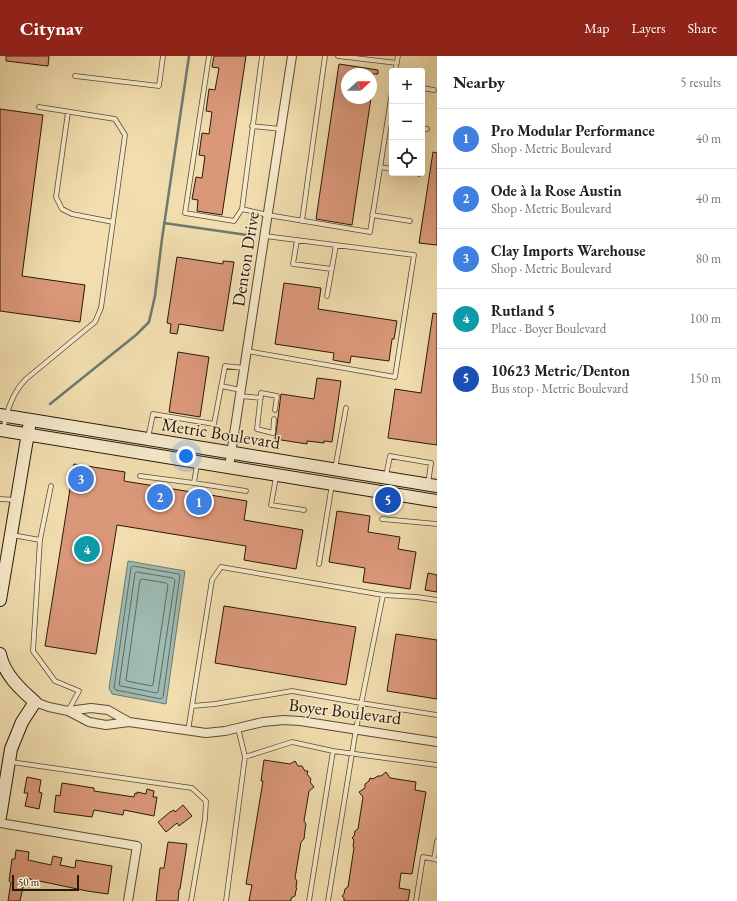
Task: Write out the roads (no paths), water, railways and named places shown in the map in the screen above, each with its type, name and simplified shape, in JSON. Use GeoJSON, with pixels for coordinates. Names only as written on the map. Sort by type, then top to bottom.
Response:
{"type":"FeatureCollection","features":[{"type":"Feature","properties":{"kind":"main road","name":"Metric Boulevard"},"geometry":{"type":"LineString","coordinates":[[3,415],[432,485]]}},
{"type":"Feature","properties":{"kind":"main road"},"geometry":{"type":"LineString","coordinates":[[0,600],[31,420]]}},
{"type":"Feature","properties":{"kind":"main road","name":"Metric Boulevard"},"geometry":{"type":"LineString","coordinates":[[1,430],[437,501]]}},
{"type":"Feature","properties":{"kind":"main road","name":"Boyer Boulevard"},"geometry":{"type":"LineString","coordinates":[[0,656],[11,678],[22,691],[35,702]]}},
{"type":"Feature","properties":{"kind":"main road"},"geometry":{"type":"LineString","coordinates":[[0,817],[7,765],[11,749],[22,722],[35,702]]}},
{"type":"Feature","properties":{"kind":"street","name":"Denton Drive"},"geometry":{"type":"LineString","coordinates":[[229,467],[292,56]]}},
{"type":"Feature","properties":{"kind":"street","name":"Boyer Boulevard"},"geometry":{"type":"LineString","coordinates":[[35,702],[68,711],[89,722],[106,725],[129,722],[206,733],[263,722],[300,720],[437,742]]}},
{"type":"Feature","properties":{"kind":"street","name":"Boyer Boulevard"},"geometry":{"type":"LineString","coordinates":[[68,711],[91,708],[108,710],[129,722]]}},
{"type":"Feature","properties":{"kind":"street"},"geometry":{"type":"LineString","coordinates":[[0,824],[137,846],[128,901]]}},
{"type":"Feature","properties":{"kind":"lane"},"geometry":{"type":"LineString","coordinates":[[75,76],[159,86],[163,56]]}},
{"type":"Feature","properties":{"kind":"lane"},"geometry":{"type":"LineString","coordinates":[[209,56],[185,213],[234,221],[242,209],[262,56]]}},
{"type":"Feature","properties":{"kind":"lane"},"geometry":{"type":"LineString","coordinates":[[302,221],[325,56]]}},
{"type":"Feature","properties":{"kind":"lane"},"geometry":{"type":"LineString","coordinates":[[338,56],[397,63]]}},
{"type":"Feature","properties":{"kind":"lane"},"geometry":{"type":"LineString","coordinates":[[396,68],[398,56]]}},
{"type":"Feature","properties":{"kind":"lane"},"geometry":{"type":"LineString","coordinates":[[425,88],[434,90]]}},
{"type":"Feature","properties":{"kind":"lane"},"geometry":{"type":"LineString","coordinates":[[1,430],[3,415],[18,387],[26,378],[95,322],[101,308],[125,135],[115,120],[40,107]]}},
{"type":"Feature","properties":{"kind":"lane"},"geometry":{"type":"LineString","coordinates":[[68,112],[56,197],[62,209],[72,214],[113,222]]}},
{"type":"Feature","properties":{"kind":"lane"},"geometry":{"type":"LineString","coordinates":[[252,126],[281,129]]}},
{"type":"Feature","properties":{"kind":"lane"},"geometry":{"type":"LineString","coordinates":[[242,209],[268,215],[370,232],[380,167],[389,128]]}},
{"type":"Feature","properties":{"kind":"lane"},"geometry":{"type":"LineString","coordinates":[[380,167],[389,168]]}},
{"type":"Feature","properties":{"kind":"lane"},"geometry":{"type":"LineString","coordinates":[[372,215],[410,221]]}},
{"type":"Feature","properties":{"kind":"lane"},"geometry":{"type":"LineString","coordinates":[[247,351],[395,377],[414,255],[265,236]]}},
{"type":"Feature","properties":{"kind":"lane"},"geometry":{"type":"LineString","coordinates":[[297,240],[293,264],[332,269]]}},
{"type":"Feature","properties":{"kind":"lane"},"geometry":{"type":"LineString","coordinates":[[328,296],[336,245]]}},
{"type":"Feature","properties":{"kind":"lane"},"geometry":{"type":"LineString","coordinates":[[148,439],[153,414],[214,424],[225,366],[244,368]]}},
{"type":"Feature","properties":{"kind":"lane"},"geometry":{"type":"LineString","coordinates":[[221,386],[261,398]]}},
{"type":"Feature","properties":{"kind":"lane"},"geometry":{"type":"LineString","coordinates":[[274,419],[273,433],[257,430],[261,393],[277,396],[276,410]]}},
{"type":"Feature","properties":{"kind":"lane"},"geometry":{"type":"LineString","coordinates":[[335,469],[346,408]]}},
{"type":"Feature","properties":{"kind":"lane"},"geometry":{"type":"LineString","coordinates":[[386,478],[390,456],[431,463],[432,485]]}},
{"type":"Feature","properties":{"kind":"lane"},"geometry":{"type":"LineString","coordinates":[[194,482],[198,462]]}},
{"type":"Feature","properties":{"kind":"lane"},"geometry":{"type":"LineString","coordinates":[[277,475],[271,505],[304,510]]}},
{"type":"Feature","properties":{"kind":"lane"},"geometry":{"type":"LineString","coordinates":[[140,476],[194,482],[246,491]]}},
{"type":"Feature","properties":{"kind":"lane"},"geometry":{"type":"LineString","coordinates":[[318,564],[332,484]]}},
{"type":"Feature","properties":{"kind":"lane"},"geometry":{"type":"LineString","coordinates":[[51,486],[40,540],[33,651],[55,681],[79,691],[68,711]]}},
{"type":"Feature","properties":{"kind":"lane"},"geometry":{"type":"LineString","coordinates":[[0,499],[17,500]]}},
{"type":"Feature","properties":{"kind":"lane"},"geometry":{"type":"LineString","coordinates":[[382,519],[437,524]]}},
{"type":"Feature","properties":{"kind":"lane"},"geometry":{"type":"LineString","coordinates":[[11,534],[40,540]]}},
{"type":"Feature","properties":{"kind":"lane"},"geometry":{"type":"LineString","coordinates":[[188,731],[212,580],[221,566],[383,595],[437,600]]}},
{"type":"Feature","properties":{"kind":"lane"},"geometry":{"type":"LineString","coordinates":[[328,901],[356,729],[383,595]]}},
{"type":"Feature","properties":{"kind":"lane"},"geometry":{"type":"LineString","coordinates":[[192,706],[215,704],[292,691],[437,715]]}},
{"type":"Feature","properties":{"kind":"lane"},"geometry":{"type":"LineString","coordinates":[[226,901],[245,757],[238,728]]}},
{"type":"Feature","properties":{"kind":"lane"},"geometry":{"type":"LineString","coordinates":[[245,757],[292,742],[333,750],[437,765]]}},
{"type":"Feature","properties":{"kind":"lane"},"geometry":{"type":"LineString","coordinates":[[310,901],[333,750]]}},
{"type":"Feature","properties":{"kind":"lane"},"geometry":{"type":"LineString","coordinates":[[7,765],[192,788],[206,801],[205,819],[191,901]]}},
{"type":"Feature","properties":{"kind":"lane"},"geometry":{"type":"LineString","coordinates":[[416,901],[423,857],[435,860],[437,841]]}},
{"type":"Feature","properties":{"kind":"water"},"geometry":{"type":"Polygon","coordinates":[[[128,561],[185,571],[166,704],[112,694],[109,688],[128,561]]]}},
{"type":"Feature","properties":{"kind":"waterway"},"geometry":{"type":"LineString","coordinates":[[50,404],[136,335],[149,322],[155,296],[189,56]]}},
{"type":"Feature","properties":{"kind":"waterway"},"geometry":{"type":"LineString","coordinates":[[164,223],[247,235]]}},
{"type":"Feature","properties":{"kind":"place","name":"Clay Imports Warehouse"},"geometry":{"type":"Point","coordinates":[81,479]}},
{"type":"Feature","properties":{"kind":"place","name":"Ode à la Rose Austin"},"geometry":{"type":"Point","coordinates":[160,497]}},
{"type":"Feature","properties":{"kind":"place","name":"10623 Metric/Denton"},"geometry":{"type":"Point","coordinates":[388,500]}},
{"type":"Feature","properties":{"kind":"place","name":"Pro Modular Performance"},"geometry":{"type":"Point","coordinates":[199,502]}},
{"type":"Feature","properties":{"kind":"place","name":"Rutland 5"},"geometry":{"type":"Point","coordinates":[87,549]}}]}
